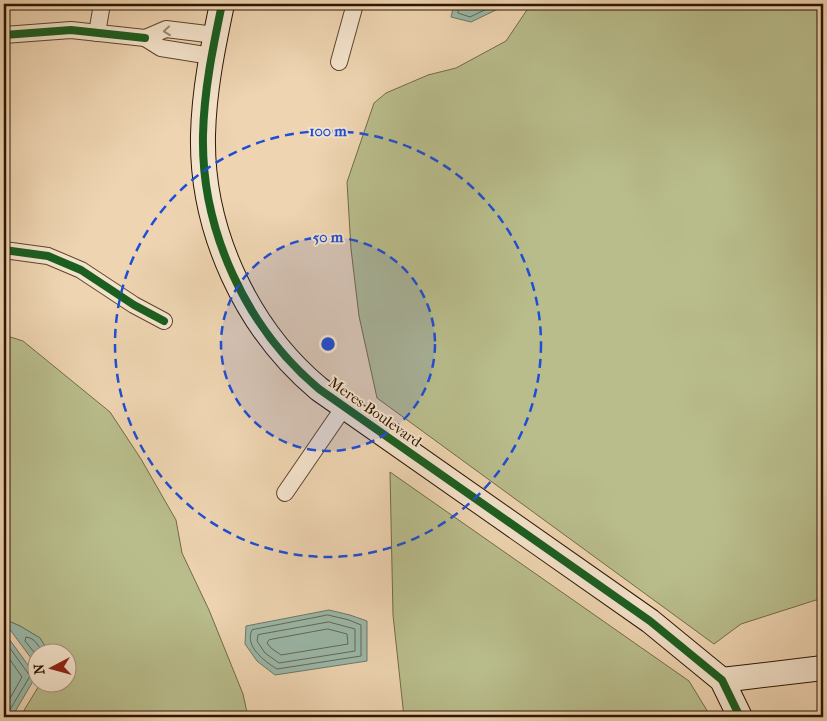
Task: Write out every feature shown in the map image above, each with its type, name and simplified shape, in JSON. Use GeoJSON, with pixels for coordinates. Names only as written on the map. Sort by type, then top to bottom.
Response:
{"type":"FeatureCollection","features":[{"type":"Feature","properties":{"kind":"street"},"geometry":{"type":"LineString","coordinates":[[97,33],[102,4]]}},
{"type":"Feature","properties":{"kind":"street","name":"Meres Boulevard"},"geometry":{"type":"LineString","coordinates":[[222,4],[213,45],[204,117],[204,162],[213,220],[229,265],[248,306],[279,349],[309,381],[344,407],[650,621],[722,680],[740,717]]}},
{"type":"Feature","properties":{"kind":"street"},"geometry":{"type":"LineString","coordinates":[[339,62],[355,4]]}},
{"type":"Feature","properties":{"kind":"street"},"geometry":{"type":"LineString","coordinates":[[4,35],[62,30],[145,38],[166,29],[213,45]]}},
{"type":"Feature","properties":{"kind":"street"},"geometry":{"type":"LineString","coordinates":[[4,250],[48,256],[76,267],[134,305],[164,321]]}},
{"type":"Feature","properties":{"kind":"street"},"geometry":{"type":"LineString","coordinates":[[285,493],[344,407]]}},
{"type":"Feature","properties":{"kind":"street"},"geometry":{"type":"LineString","coordinates":[[722,680],[823,668]]}},
{"type":"Feature","properties":{"kind":"green space"},"geometry":{"type":"Polygon","coordinates":[[[531,4],[823,4],[823,600],[816,600],[741,624],[714,644],[377,398],[359,316],[351,249],[347,182],[374,103],[386,93],[428,75],[456,68],[506,41],[531,4]]]}},
{"type":"Feature","properties":{"kind":"green space"},"geometry":{"type":"Polygon","coordinates":[[[4,335],[23,341],[110,412],[141,459],[176,520],[182,553],[209,610],[243,694],[248,717],[20,717],[34,694],[78,694],[78,644],[44,644],[40,638],[4,619],[4,335]]]}},
{"type":"Feature","properties":{"kind":"green space"},"geometry":{"type":"Polygon","coordinates":[[[390,472],[689,681],[711,717],[404,717],[393,615],[390,472]]]}},
{"type":"Feature","properties":{"kind":"water"},"geometry":{"type":"Polygon","coordinates":[[[454,4],[504,4],[500,8],[471,22],[451,17],[454,4]]]}},
{"type":"Feature","properties":{"kind":"water"},"geometry":{"type":"Polygon","coordinates":[[[329,610],[367,621],[367,661],[275,675],[257,661],[245,644],[246,626],[329,610]]]}},
{"type":"Feature","properties":{"kind":"water"},"geometry":{"type":"Polygon","coordinates":[[[4,619],[20,626],[40,638],[44,644],[28,644],[28,654],[4,624],[4,619]]]}},
{"type":"Feature","properties":{"kind":"water"},"geometry":{"type":"Polygon","coordinates":[[[4,632],[28,665],[28,690],[12,717],[4,717],[4,632]]]}},
{"type":"Feature","properties":{"kind":"cycle path"},"geometry":{"type":"LineString","coordinates":[[222,4],[212,52],[205,102],[203,135],[204,171],[210,206],[220,241],[233,275],[250,307],[270,337],[293,364],[319,389],[650,621],[722,680],[740,717]]}},
{"type":"Feature","properties":{"kind":"cycle path"},"geometry":{"type":"LineString","coordinates":[[4,35],[71,30],[145,38]]}},
{"type":"Feature","properties":{"kind":"cycle path"},"geometry":{"type":"LineString","coordinates":[[4,250],[48,256],[81,270],[134,305],[164,321]]}}]}
